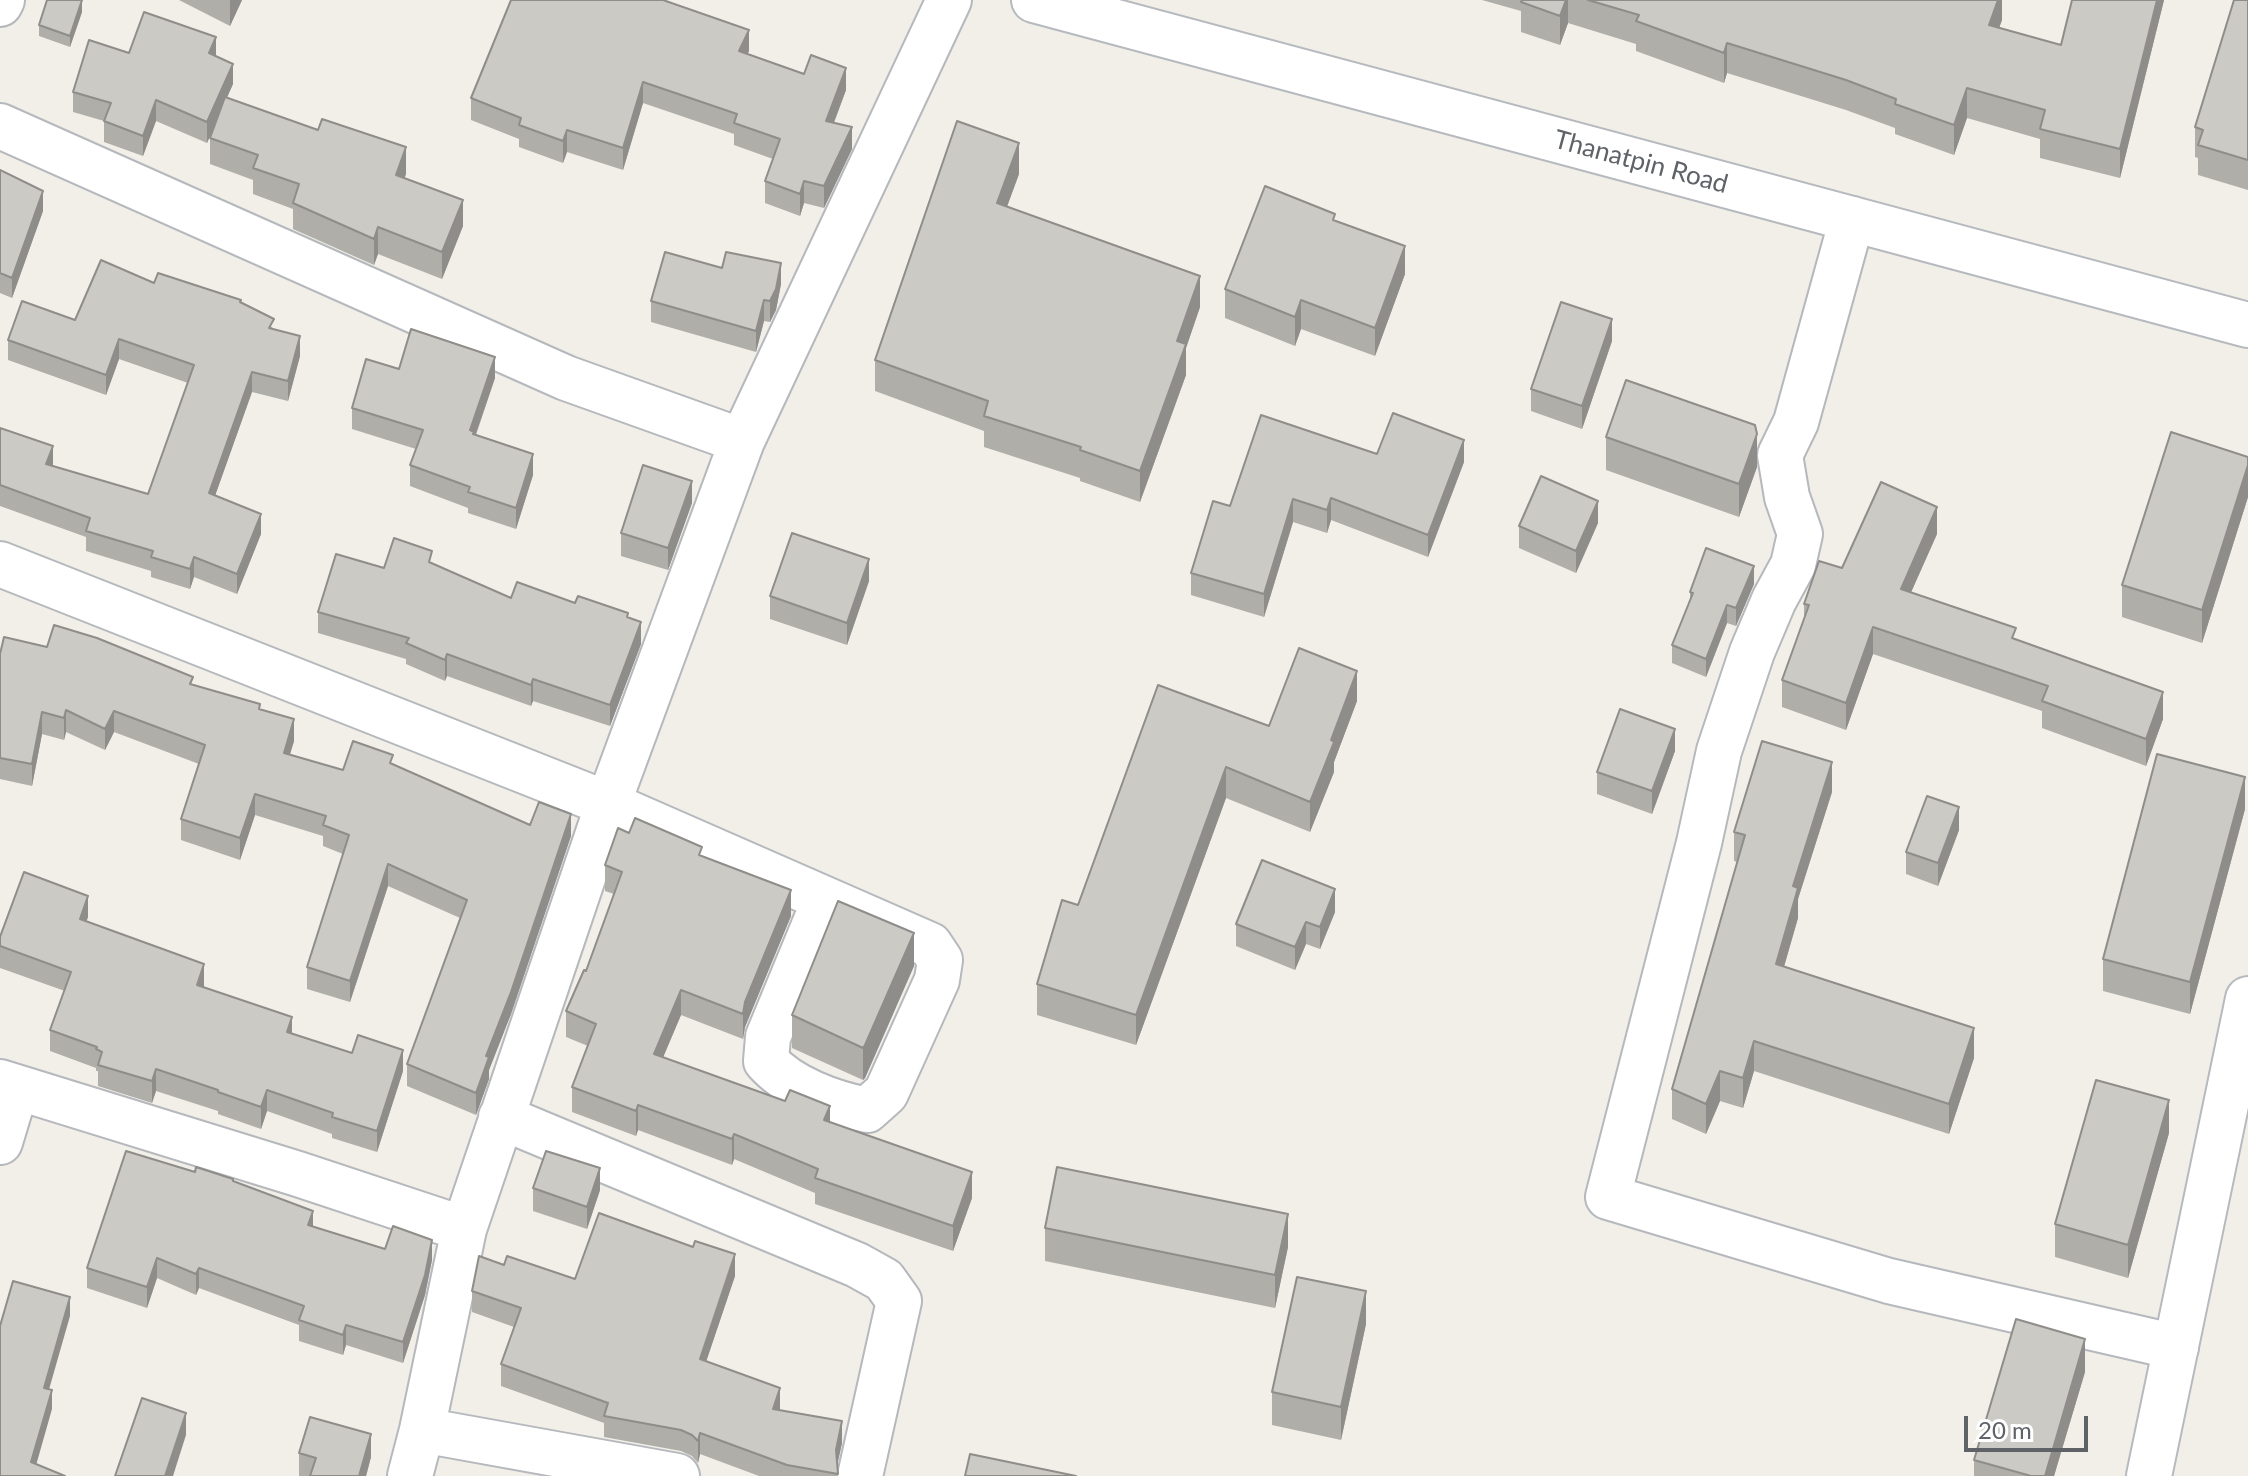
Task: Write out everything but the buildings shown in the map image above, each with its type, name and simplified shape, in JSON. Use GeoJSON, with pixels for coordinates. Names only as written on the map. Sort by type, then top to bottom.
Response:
{"type":"FeatureCollection","features":[{"type":"Feature","properties":{"kind":"street"},"geometry":{"type":"LineString","coordinates":[[410,1476],[464,1229],[608,804],[742,441],[949,0]]}},
{"type":"Feature","properties":{"kind":"street","name":"Thanatpin Road"},"geometry":{"type":"LineString","coordinates":[[1034,0],[2248,325]]}},
{"type":"Feature","properties":{"kind":"street"},"geometry":{"type":"LineString","coordinates":[[0,126],[566,378],[742,441]]}},
{"type":"Feature","properties":{"kind":"street"},"geometry":{"type":"LineString","coordinates":[[1852,219],[1796,422],[1780,455],[1787,497],[1800,534],[1793,565],[1752,652],[1719,751],[1699,843],[1608,1197],[1889,1281],[2176,1347]]}},
{"type":"Feature","properties":{"kind":"street"},"geometry":{"type":"LineString","coordinates":[[0,564],[608,804],[825,899],[930,945],[940,960],[937,980],[886,1093],[867,1110],[842,1105],[779,1075],[766,1061],[768,1037],[825,899]]}},
{"type":"Feature","properties":{"kind":"street"},"geometry":{"type":"LineString","coordinates":[[2149,1476],[2248,999]]}},
{"type":"Feature","properties":{"kind":"street"},"geometry":{"type":"LineString","coordinates":[[0,1142],[8,1086],[298,1174],[464,1229]]}},
{"type":"Feature","properties":{"kind":"street"},"geometry":{"type":"LineString","coordinates":[[501,1117],[857,1265],[884,1280],[899,1301],[860,1476]]}},
{"type":"Feature","properties":{"kind":"street"},"geometry":{"type":"LineString","coordinates":[[422,1430],[677,1476]]}}]}
